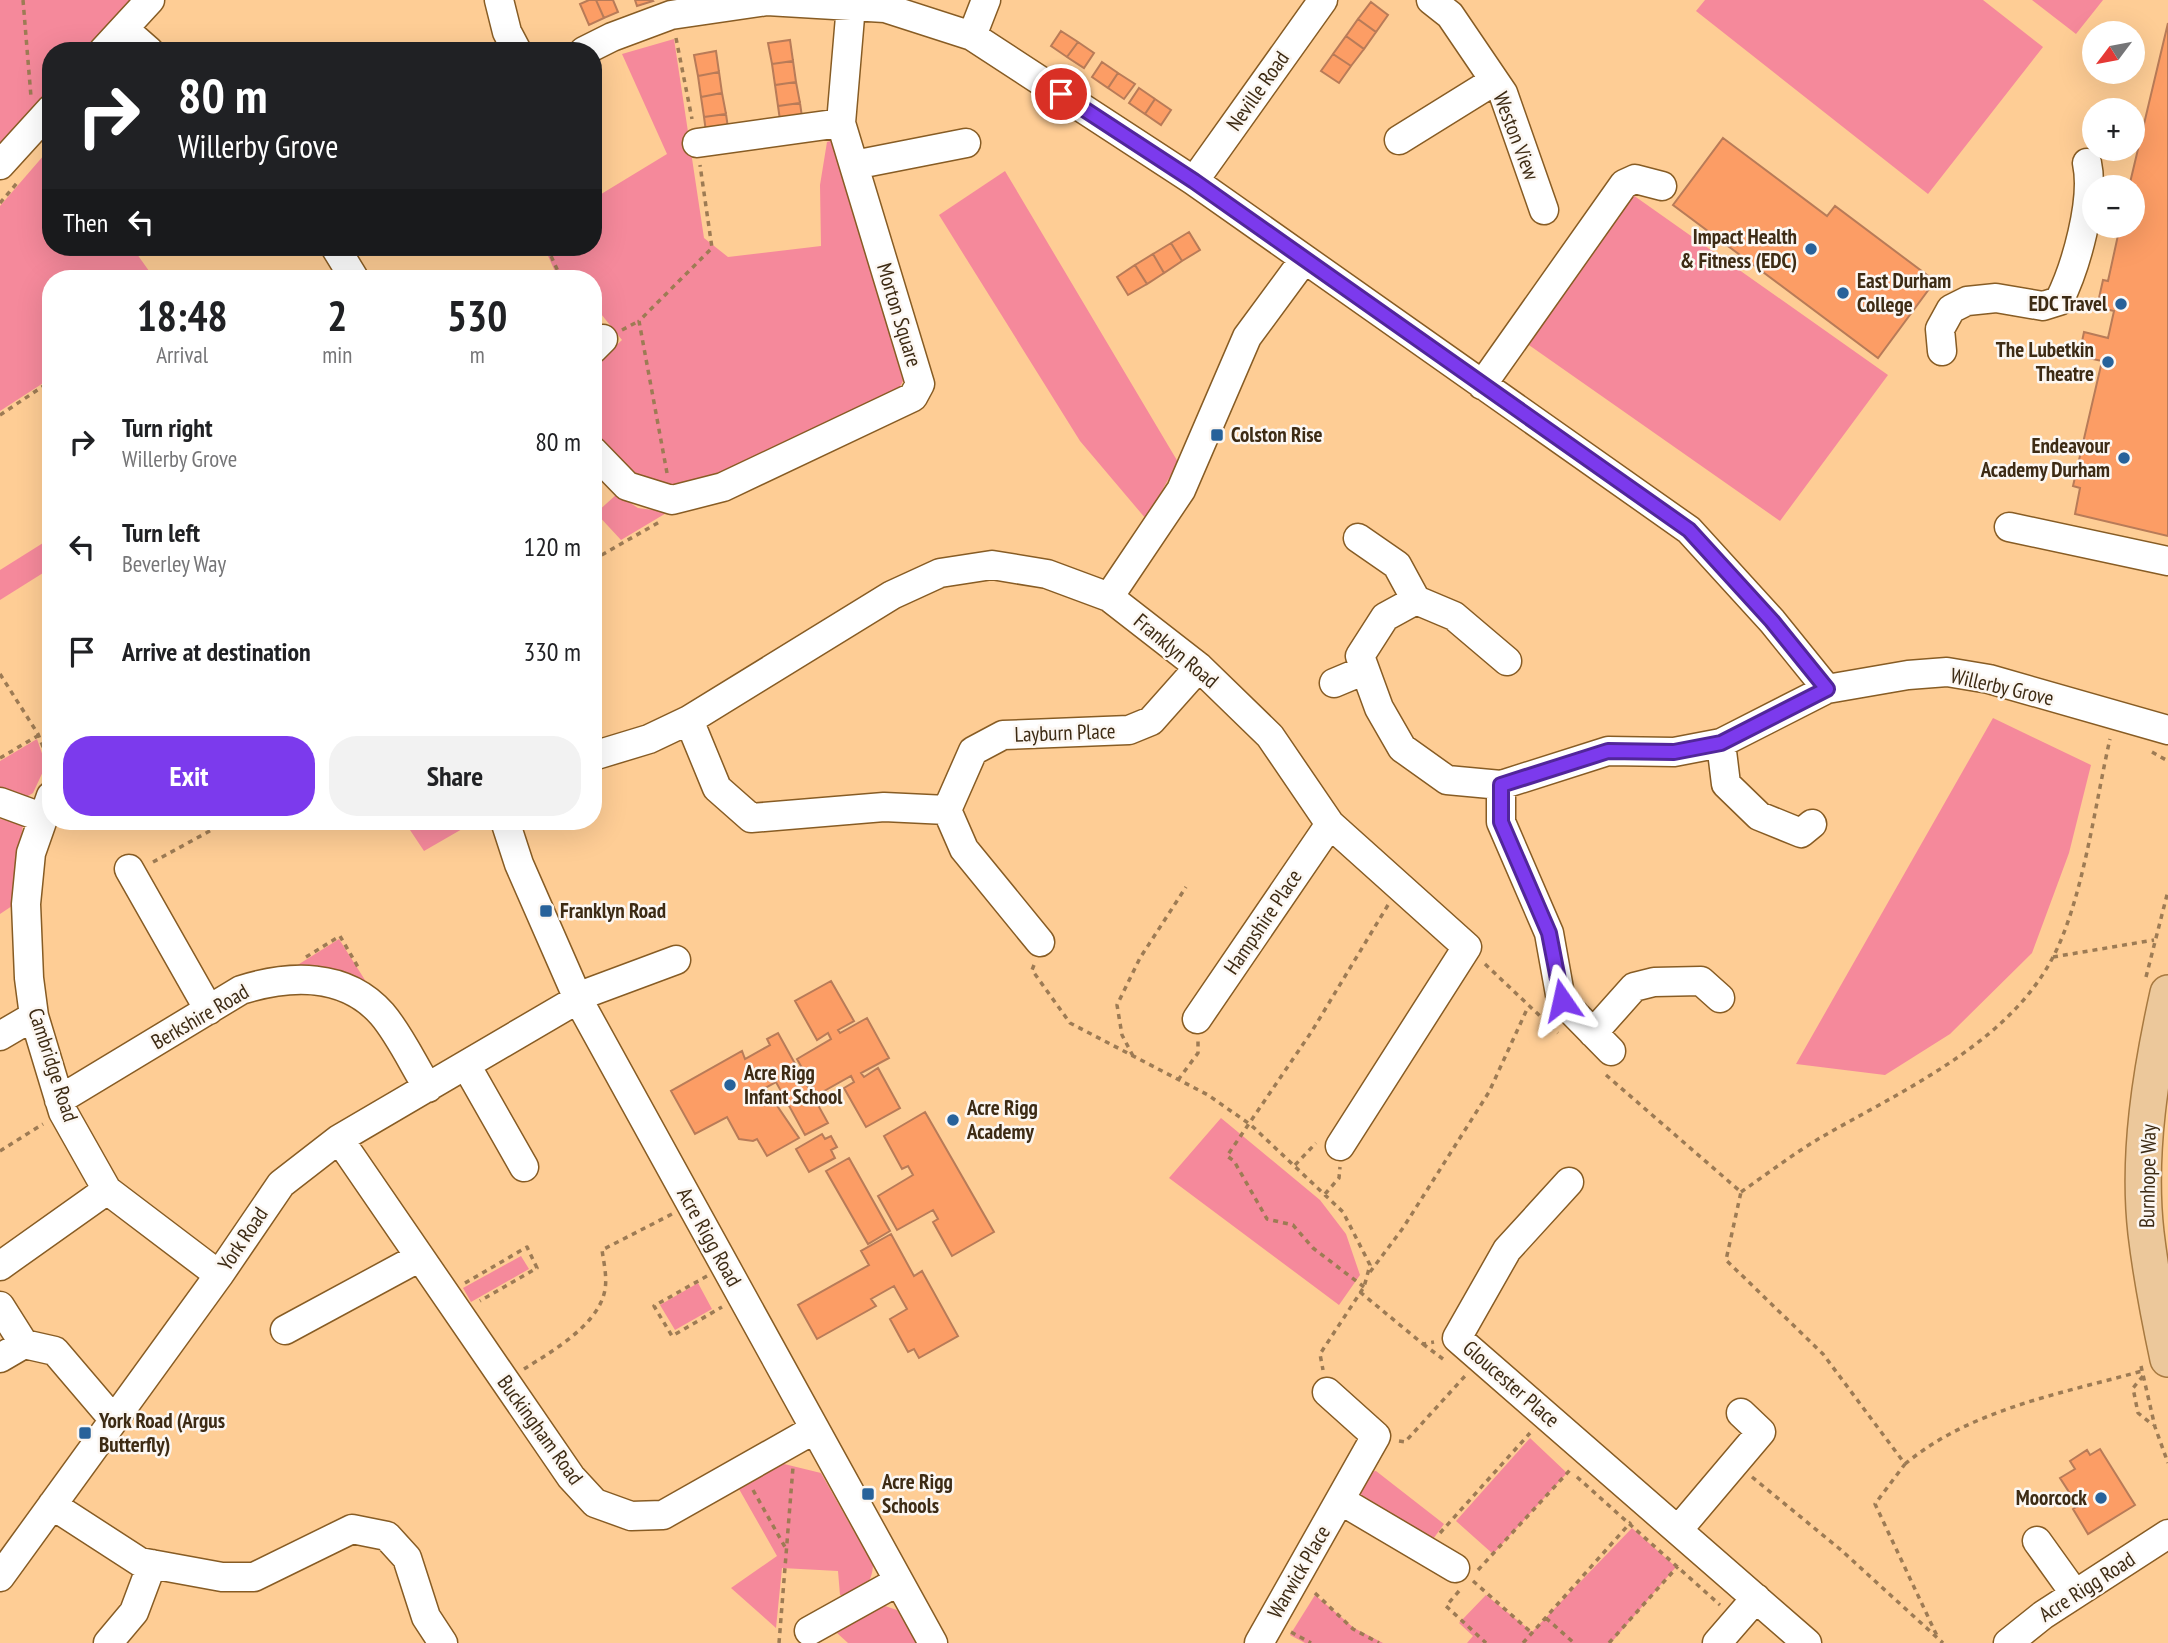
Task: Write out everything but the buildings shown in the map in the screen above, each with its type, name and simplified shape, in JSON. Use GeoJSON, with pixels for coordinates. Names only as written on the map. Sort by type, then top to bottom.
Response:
{"type":"FeatureCollection","features":[{"type":"Feature","properties":{"kind":"main road","name":"Burnhope Way"},"geometry":{"type":"LineString","coordinates":[[2151,1369],[2146,1230],[2156,1156],[2151,1080],[2168,993]]}},
{"type":"Feature","properties":{"kind":"street"},"geometry":{"type":"LineString","coordinates":[[112,42],[150,0]]}},
{"type":"Feature","properties":{"kind":"street"},"geometry":{"type":"LineString","coordinates":[[499,0],[512,42]]}},
{"type":"Feature","properties":{"kind":"street"},"geometry":{"type":"LineString","coordinates":[[972,36],[986,0]]}},
{"type":"Feature","properties":{"kind":"street","name":"Weston View"},"geometry":{"type":"LineString","coordinates":[[1431,0],[1450,15],[1503,93],[1544,210]]}},
{"type":"Feature","properties":{"kind":"street"},"geometry":{"type":"LineString","coordinates":[[602,42],[671,15],[767,1],[885,8],[972,36],[1194,181],[1303,261],[1689,530],[1772,621],[1827,689]]}},
{"type":"Feature","properties":{"kind":"street","name":"Neville Road"},"geometry":{"type":"LineString","coordinates":[[1194,181],[1313,4]]}},
{"type":"Feature","properties":{"kind":"street","name":"Morton Square"},"geometry":{"type":"LineString","coordinates":[[672,500],[723,487],[913,397],[920,383],[841,123],[851,5]]}},
{"type":"Feature","properties":{"kind":"street"},"geometry":{"type":"LineString","coordinates":[[124,29],[139,42]]}},
{"type":"Feature","properties":{"kind":"street"},"geometry":{"type":"LineString","coordinates":[[1399,140],[1494,81]]}},
{"type":"Feature","properties":{"kind":"street"},"geometry":{"type":"LineString","coordinates":[[0,165],[41,103]]}},
{"type":"Feature","properties":{"kind":"street"},"geometry":{"type":"LineString","coordinates":[[697,143],[841,123]]}},
{"type":"Feature","properties":{"kind":"street"},"geometry":{"type":"LineString","coordinates":[[854,165],[966,143]]}},
{"type":"Feature","properties":{"kind":"street"},"geometry":{"type":"LineString","coordinates":[[1941,351],[1940,329],[1951,309],[1967,300],[1996,298],[2043,306],[2059,301],[2071,278],[2091,182],[2087,163]]}},
{"type":"Feature","properties":{"kind":"street"},"geometry":{"type":"LineString","coordinates":[[1482,385],[1624,184],[1635,179],[1662,186]]}},
{"type":"Feature","properties":{"kind":"street"},"geometry":{"type":"LineString","coordinates":[[1109,597],[1181,490],[1247,337],[1303,261]]}},
{"type":"Feature","properties":{"kind":"street"},"geometry":{"type":"LineString","coordinates":[[602,460],[627,486],[672,500]]}},
{"type":"Feature","properties":{"kind":"street"},"geometry":{"type":"LineString","coordinates":[[2009,527],[2168,561]]}},
{"type":"Feature","properties":{"kind":"street"},"geometry":{"type":"LineString","coordinates":[[1358,538],[1397,565],[1416,600],[1454,616],[1507,660]]}},
{"type":"Feature","properties":{"kind":"street","name":"Franklyn Road"},"geometry":{"type":"LineString","coordinates":[[602,753],[649,739],[690,720],[892,595],[940,573],[992,565],[1047,573],[1109,597],[1199,667],[1270,736],[1330,824],[1467,947]]}},
{"type":"Feature","properties":{"kind":"street"},"geometry":{"type":"LineString","coordinates":[[1334,683],[1365,670],[1360,656],[1385,617],[1416,600]]}},
{"type":"Feature","properties":{"kind":"street","name":"Layburn Place"},"geometry":{"type":"LineString","coordinates":[[947,810],[973,751],[1003,735],[1129,730],[1151,721],[1199,667]]}},
{"type":"Feature","properties":{"kind":"street","name":"Willerby Grove"},"geometry":{"type":"LineString","coordinates":[[1365,670],[1379,708],[1402,748],[1447,780],[1501,785],[1608,751],[1674,752],[1721,743],[1827,689],[1867,680],[1947,672],[1989,679],[2159,741]]}},
{"type":"Feature","properties":{"kind":"street"},"geometry":{"type":"LineString","coordinates":[[690,720],[717,788],[751,818],[884,807],[947,810],[964,849],[1040,942]]}},
{"type":"Feature","properties":{"kind":"street"},"geometry":{"type":"LineString","coordinates":[[1721,743],[1726,784],[1759,816],[1801,833],[1812,824]]}},
{"type":"Feature","properties":{"kind":"street"},"geometry":{"type":"LineString","coordinates":[[1501,785],[1501,822],[1549,933],[1562,1000],[1602,1052],[1634,987],[1646,983],[1701,981],[1720,998]]}},
{"type":"Feature","properties":{"kind":"street"},"geometry":{"type":"LineString","coordinates":[[0,803],[42,806]]}},
{"type":"Feature","properties":{"kind":"street","name":"Cambridge Road"},"geometry":{"type":"LineString","coordinates":[[42,819],[31,853],[26,904],[34,1016],[61,1106],[107,1190],[219,1275]]}},
{"type":"Feature","properties":{"kind":"street","name":"Hampshire Place"},"geometry":{"type":"LineString","coordinates":[[1197,1020],[1330,824]]}},
{"type":"Feature","properties":{"kind":"street","name":"Acre Rigg Road"},"geometry":{"type":"LineString","coordinates":[[508,830],[519,864],[579,1001],[742,1295],[805,1435],[933,1643]]}},
{"type":"Feature","properties":{"kind":"street"},"geometry":{"type":"LineString","coordinates":[[130,871],[209,1010]]}},
{"type":"Feature","properties":{"kind":"street"},"geometry":{"type":"LineString","coordinates":[[1340,1146],[1467,947]]}},
{"type":"Feature","properties":{"kind":"street","name":"York Road"},"geometry":{"type":"LineString","coordinates":[[0,1577],[219,1275],[281,1184],[339,1139],[579,1001],[590,992],[676,960]]}},
{"type":"Feature","properties":{"kind":"street","name":"Berkshire Road"},"geometry":{"type":"LineString","coordinates":[[61,1106],[241,990],[270,981],[311,978],[348,988],[381,1013],[428,1088]]}},
{"type":"Feature","properties":{"kind":"street"},"geometry":{"type":"LineString","coordinates":[[0,1036],[34,1016]]}},
{"type":"Feature","properties":{"kind":"street"},"geometry":{"type":"LineString","coordinates":[[466,1065],[524,1167]]}},
{"type":"Feature","properties":{"kind":"street","name":"Buckingham Road"},"geometry":{"type":"LineString","coordinates":[[339,1139],[570,1478],[595,1503],[631,1516],[663,1515],[805,1435]]}},
{"type":"Feature","properties":{"kind":"street","name":"Gloucester Place"},"geometry":{"type":"LineString","coordinates":[[1569,1182],[1507,1250],[1450,1349],[1639,1514],[1687,1538],[1807,1643]]}},
{"type":"Feature","properties":{"kind":"street"},"geometry":{"type":"LineString","coordinates":[[0,1266],[107,1190]]}},
{"type":"Feature","properties":{"kind":"street"},"geometry":{"type":"LineString","coordinates":[[285,1330],[420,1257]]}},
{"type":"Feature","properties":{"kind":"street"},"geometry":{"type":"LineString","coordinates":[[0,1306],[24,1344]]}},
{"type":"Feature","properties":{"kind":"street"},"geometry":{"type":"LineString","coordinates":[[0,1358],[24,1344],[55,1350],[113,1419]]}},
{"type":"Feature","properties":{"kind":"street"},"geometry":{"type":"LineString","coordinates":[[1327,1392],[1376,1436]]}},
{"type":"Feature","properties":{"kind":"street"},"geometry":{"type":"LineString","coordinates":[[1687,1538],[1734,1463],[1761,1432],[1741,1413]]}},
{"type":"Feature","properties":{"kind":"street","name":"Warwick Place"},"geometry":{"type":"LineString","coordinates":[[1259,1643],[1376,1436]]}},
{"type":"Feature","properties":{"kind":"street","name":"Warwick Place"},"geometry":{"type":"LineString","coordinates":[[1340,1500],[1463,1573]]}},
{"type":"Feature","properties":{"kind":"street"},"geometry":{"type":"LineString","coordinates":[[52,1505],[140,1562],[222,1577],[254,1577],[352,1529],[387,1536],[407,1558],[426,1617],[443,1643]]}},
{"type":"Feature","properties":{"kind":"street","name":"Acre Rigg Road"},"geometry":{"type":"LineString","coordinates":[[2008,1643],[2075,1594],[2168,1534]]}},
{"type":"Feature","properties":{"kind":"street"},"geometry":{"type":"LineString","coordinates":[[2037,1541],[2075,1594]]}},
{"type":"Feature","properties":{"kind":"street"},"geometry":{"type":"LineString","coordinates":[[108,1643],[134,1612],[152,1564]]}},
{"type":"Feature","properties":{"kind":"street"},"geometry":{"type":"LineString","coordinates":[[809,1631],[897,1582]]}},
{"type":"Feature","properties":{"kind":"street"},"geometry":{"type":"LineString","coordinates":[[1717,1643],[1756,1598]]}},
{"type":"Feature","properties":{"kind":"path"},"geometry":{"type":"LineString","coordinates":[[23,0],[41,103]]}},
{"type":"Feature","properties":{"kind":"path"},"geometry":{"type":"LineString","coordinates":[[602,555],[676,513],[639,321],[712,248],[697,143],[671,15]]}},
{"type":"Feature","properties":{"kind":"path"},"geometry":{"type":"LineString","coordinates":[[0,415],[42,387]]}},
{"type":"Feature","properties":{"kind":"path"},"geometry":{"type":"LineString","coordinates":[[0,674],[42,744]]}},
{"type":"Feature","properties":{"kind":"path"},"geometry":{"type":"LineString","coordinates":[[1905,1464],[1823,1354],[1726,1260],[1741,1192],[1816,1141],[1955,1061],[2001,1023],[2053,957],[2076,895],[2111,733]]}},
{"type":"Feature","properties":{"kind":"path"},"geometry":{"type":"LineString","coordinates":[[0,758],[42,734]]}},
{"type":"Feature","properties":{"kind":"path"},"geometry":{"type":"LineString","coordinates":[[2159,741],[2168,761]]}},
{"type":"Feature","properties":{"kind":"path"},"geometry":{"type":"LineString","coordinates":[[130,871],[210,830]]}},
{"type":"Feature","properties":{"kind":"path"},"geometry":{"type":"LineString","coordinates":[[1399,886],[1312,1031],[1227,1156],[1234,1161],[1267,1219],[1293,1225],[1313,1248],[1423,1344],[1450,1349]]}},
{"type":"Feature","properties":{"kind":"path"},"geometry":{"type":"LineString","coordinates":[[1134,1058],[1122,1035],[1117,1005],[1140,958],[1186,887]]}},
{"type":"Feature","properties":{"kind":"path"},"geometry":{"type":"LineString","coordinates":[[2053,957],[2156,940]]}},
{"type":"Feature","properties":{"kind":"path"},"geometry":{"type":"LineString","coordinates":[[1040,942],[1032,970],[1070,1023],[1208,1095],[1248,1122],[1343,1212],[1370,1265],[1362,1290],[1320,1354],[1327,1392]]}},
{"type":"Feature","properties":{"kind":"path"},"geometry":{"type":"LineString","coordinates":[[1467,947],[1564,1039]]}},
{"type":"Feature","properties":{"kind":"path"},"geometry":{"type":"LineString","coordinates":[[1367,1276],[1403,1228],[1489,1092],[1528,1007]]}},
{"type":"Feature","properties":{"kind":"path"},"geometry":{"type":"LineString","coordinates":[[1178,1080],[1198,1053],[1197,1020]]}},
{"type":"Feature","properties":{"kind":"path"},"geometry":{"type":"LineString","coordinates":[[1602,1052],[1741,1192]]}},
{"type":"Feature","properties":{"kind":"path"},"geometry":{"type":"LineString","coordinates":[[0,1151],[61,1106]]}},
{"type":"Feature","properties":{"kind":"path"},"geometry":{"type":"LineString","coordinates":[[1325,1194],[1339,1178],[1340,1146]]}},
{"type":"Feature","properties":{"kind":"path"},"geometry":{"type":"LineString","coordinates":[[505,1381],[554,1349],[588,1321],[604,1296],[606,1278],[602,1250],[691,1204]]}},
{"type":"Feature","properties":{"kind":"path"},"geometry":{"type":"LineString","coordinates":[[527,1247],[537,1268],[452,1304],[527,1247]]}},
{"type":"Feature","properties":{"kind":"path"},"geometry":{"type":"LineString","coordinates":[[725,1266],[654,1306],[672,1336],[742,1295]]}},
{"type":"Feature","properties":{"kind":"path"},"geometry":{"type":"LineString","coordinates":[[1423,1344],[1450,1349]]}},
{"type":"Feature","properties":{"kind":"path"},"geometry":{"type":"LineString","coordinates":[[1454,1368],[1474,1384]]}},
{"type":"Feature","properties":{"kind":"path"},"geometry":{"type":"LineString","coordinates":[[2151,1369],[2133,1388],[2138,1413],[2155,1427]]}},
{"type":"Feature","properties":{"kind":"path"},"geometry":{"type":"LineString","coordinates":[[2151,1369],[2155,1427],[2168,1463]]}},
{"type":"Feature","properties":{"kind":"path"},"geometry":{"type":"LineString","coordinates":[[1938,1638],[1875,1504],[1905,1464],[1926,1446],[1969,1423],[2151,1369]]}},
{"type":"Feature","properties":{"kind":"path"},"geometry":{"type":"LineString","coordinates":[[1376,1436],[1405,1442],[1465,1376]]}},
{"type":"Feature","properties":{"kind":"path"},"geometry":{"type":"LineString","coordinates":[[1520,1425],[1540,1443]]}},
{"type":"Feature","properties":{"kind":"path"},"geometry":{"type":"LineString","coordinates":[[1425,1550],[1530,1433]]}},
{"type":"Feature","properties":{"kind":"path"},"geometry":{"type":"LineString","coordinates":[[779,1643],[786,1549],[805,1435]]}},
{"type":"Feature","properties":{"kind":"path"},"geometry":{"type":"LineString","coordinates":[[1560,1461],[1639,1514],[1678,1567],[1738,1620]]}},
{"type":"Feature","properties":{"kind":"path"},"geometry":{"type":"LineString","coordinates":[[1734,1463],[1841,1550],[1943,1643]]}},
{"type":"Feature","properties":{"kind":"path"},"geometry":{"type":"LineString","coordinates":[[1486,1643],[1446,1606],[1463,1573],[1570,1470]]}},
{"type":"Feature","properties":{"kind":"path"},"geometry":{"type":"LineString","coordinates":[[742,1471],[786,1549]]}},
{"type":"Feature","properties":{"kind":"path"},"geometry":{"type":"LineString","coordinates":[[1523,1643],[1639,1514]]}},
{"type":"Feature","properties":{"kind":"path"},"geometry":{"type":"LineString","coordinates":[[1609,1643],[1678,1567],[1687,1538]]}},
{"type":"Feature","properties":{"kind":"path"},"geometry":{"type":"LineString","coordinates":[[1463,1573],[1532,1633]]}},
{"type":"Feature","properties":{"kind":"path"},"geometry":{"type":"LineString","coordinates":[[1294,1580],[1314,1593],[1353,1629],[1379,1643]]}},
{"type":"Feature","properties":{"kind":"path"},"geometry":{"type":"LineString","coordinates":[[1546,1618],[1574,1643]]}},
{"type":"Feature","properties":{"kind":"shaded area"},"geometry":{"type":"Polygon","coordinates":[[[0,0],[136,0],[98,42],[42,42],[42,104],[0,151],[0,0]]]}},
{"type":"Feature","properties":{"kind":"shaded area"},"geometry":{"type":"Polygon","coordinates":[[[1705,0],[1983,0],[2043,47],[1928,194],[1696,11],[1705,0]]]}},
{"type":"Feature","properties":{"kind":"shaded area"},"geometry":{"type":"Polygon","coordinates":[[[2032,0],[2103,0],[2086,21],[2082,21],[2082,26],[2076,34],[2032,0]]]}},
{"type":"Feature","properties":{"kind":"shaded area"},"geometry":{"type":"Polygon","coordinates":[[[674,39],[704,238],[728,257],[821,246],[820,185],[827,142],[834,140],[903,381],[896,394],[704,487],[663,491],[629,482],[602,454],[602,359],[622,340],[602,315],[602,270],[554,270],[548,256],[602,256],[602,194],[667,154],[622,54],[674,39]]]}},
{"type":"Feature","properties":{"kind":"shaded area"},"geometry":{"type":"Polygon","coordinates":[[[42,157],[42,256],[138,256],[148,270],[42,270],[42,384],[0,411],[0,206],[42,157]]]}},
{"type":"Feature","properties":{"kind":"shaded area"},"geometry":{"type":"Polygon","coordinates":[[[1005,171],[1178,462],[1146,519],[1080,441],[939,215],[1005,171]]]}},
{"type":"Feature","properties":{"kind":"shaded area"},"geometry":{"type":"Polygon","coordinates":[[[1633,195],[1888,375],[1780,521],[1526,343],[1633,195]]]}},
{"type":"Feature","properties":{"kind":"shaded area"},"geometry":{"type":"Polygon","coordinates":[[[617,494],[638,508],[668,512],[621,540],[602,519],[602,508],[617,494]]]}},
{"type":"Feature","properties":{"kind":"shaded area"},"geometry":{"type":"Polygon","coordinates":[[[42,544],[42,574],[0,600],[0,570],[42,544]]]}},
{"type":"Feature","properties":{"kind":"shaded area"},"geometry":{"type":"Polygon","coordinates":[[[1993,718],[2091,765],[2069,853],[2032,953],[1950,1034],[1885,1075],[1796,1064],[1993,718]]]}},
{"type":"Feature","properties":{"kind":"shaded area"},"geometry":{"type":"Polygon","coordinates":[[[37,739],[42,753],[42,774],[33,793],[23,799],[0,794],[0,761],[37,739]]]}},
{"type":"Feature","properties":{"kind":"shaded area"},"geometry":{"type":"Polygon","coordinates":[[[0,819],[23,824],[12,906],[0,914],[0,819]]]}},
{"type":"Feature","properties":{"kind":"shaded area"},"geometry":{"type":"Polygon","coordinates":[[[410,830],[460,830],[424,851],[410,830]]]}},
{"type":"Feature","properties":{"kind":"shaded area"},"geometry":{"type":"Polygon","coordinates":[[[339,939],[370,988],[296,966],[339,939]]]}},
{"type":"Feature","properties":{"kind":"shaded area"},"geometry":{"type":"Polygon","coordinates":[[[1221,1118],[1320,1200],[1346,1234],[1360,1275],[1339,1305],[1169,1178],[1221,1118]]]}},
{"type":"Feature","properties":{"kind":"shaded area"},"geometry":{"type":"Polygon","coordinates":[[[521,1256],[529,1269],[471,1302],[463,1288],[521,1256]]]}},
{"type":"Feature","properties":{"kind":"shaded area"},"geometry":{"type":"Polygon","coordinates":[[[698,1283],[712,1309],[675,1330],[660,1305],[698,1283]]]}},
{"type":"Feature","properties":{"kind":"shaded area"},"geometry":{"type":"Polygon","coordinates":[[[1530,1438],[1567,1473],[1493,1554],[1456,1521],[1530,1438]]]}},
{"type":"Feature","properties":{"kind":"shaded area"},"geometry":{"type":"Polygon","coordinates":[[[780,1463],[821,1473],[873,1565],[867,1584],[859,1591],[847,1595],[840,1595],[838,1571],[782,1568],[776,1628],[731,1588],[777,1556],[739,1489],[780,1463]]]}},
{"type":"Feature","properties":{"kind":"shaded area"},"geometry":{"type":"Polygon","coordinates":[[[1376,1471],[1444,1524],[1431,1542],[1364,1503],[1358,1492],[1368,1472],[1376,1471]]]}},
{"type":"Feature","properties":{"kind":"shaded area"},"geometry":{"type":"Polygon","coordinates":[[[1632,1528],[1676,1567],[1611,1643],[1467,1643],[1473,1636],[1459,1623],[1486,1595],[1532,1632],[1632,1528]]]}},
{"type":"Feature","properties":{"kind":"shaded area"},"geometry":{"type":"Polygon","coordinates":[[[1315,1595],[1354,1628],[1383,1643],[1305,1643],[1290,1635],[1315,1595]]]}},
{"type":"Feature","properties":{"kind":"shaded area"},"geometry":{"type":"Polygon","coordinates":[[[885,1606],[897,1610],[917,1643],[848,1643],[837,1633],[858,1618],[885,1606]]]}},
{"type":"Feature","properties":{"kind":"place","name":"Impact Health & Fitness (EDC)"},"geometry":{"type":"Point","coordinates":[1811,249]}},
{"type":"Feature","properties":{"kind":"place","name":"East Durham College"},"geometry":{"type":"Point","coordinates":[1843,293]}},
{"type":"Feature","properties":{"kind":"place","name":"EDC Travel"},"geometry":{"type":"Point","coordinates":[2121,304]}},
{"type":"Feature","properties":{"kind":"place","name":"The Lubetkin Theatre"},"geometry":{"type":"Point","coordinates":[2108,362]}},
{"type":"Feature","properties":{"kind":"place","name":"Colston Rise"},"geometry":{"type":"Point","coordinates":[1217,435]}},
{"type":"Feature","properties":{"kind":"place","name":"Endeavour Academy Durham"},"geometry":{"type":"Point","coordinates":[2124,458]}},
{"type":"Feature","properties":{"kind":"place","name":"Franklyn Road"},"geometry":{"type":"Point","coordinates":[546,911]}},
{"type":"Feature","properties":{"kind":"place","name":"Acre Rigg Infant School"},"geometry":{"type":"Point","coordinates":[730,1085]}},
{"type":"Feature","properties":{"kind":"place","name":"Acre Rigg Academy"},"geometry":{"type":"Point","coordinates":[953,1120]}},
{"type":"Feature","properties":{"kind":"place","name":"York Road (Argus Butterfly)"},"geometry":{"type":"Point","coordinates":[85,1433]}},
{"type":"Feature","properties":{"kind":"place","name":"Acre Rigg Schools"},"geometry":{"type":"Point","coordinates":[868,1494]}},
{"type":"Feature","properties":{"kind":"place","name":"Moorcock"},"geometry":{"type":"Point","coordinates":[2101,1498]}},
{"type":"Feature","properties":{"kind":"route"},"geometry":{"type":"LineString","coordinates":[[1061,94],[1194,181],[1303,261],[1689,530],[1772,621],[1827,689],[1721,743],[1674,752],[1608,751],[1501,785],[1501,822],[1549,933],[1562,1000]]}}]}
